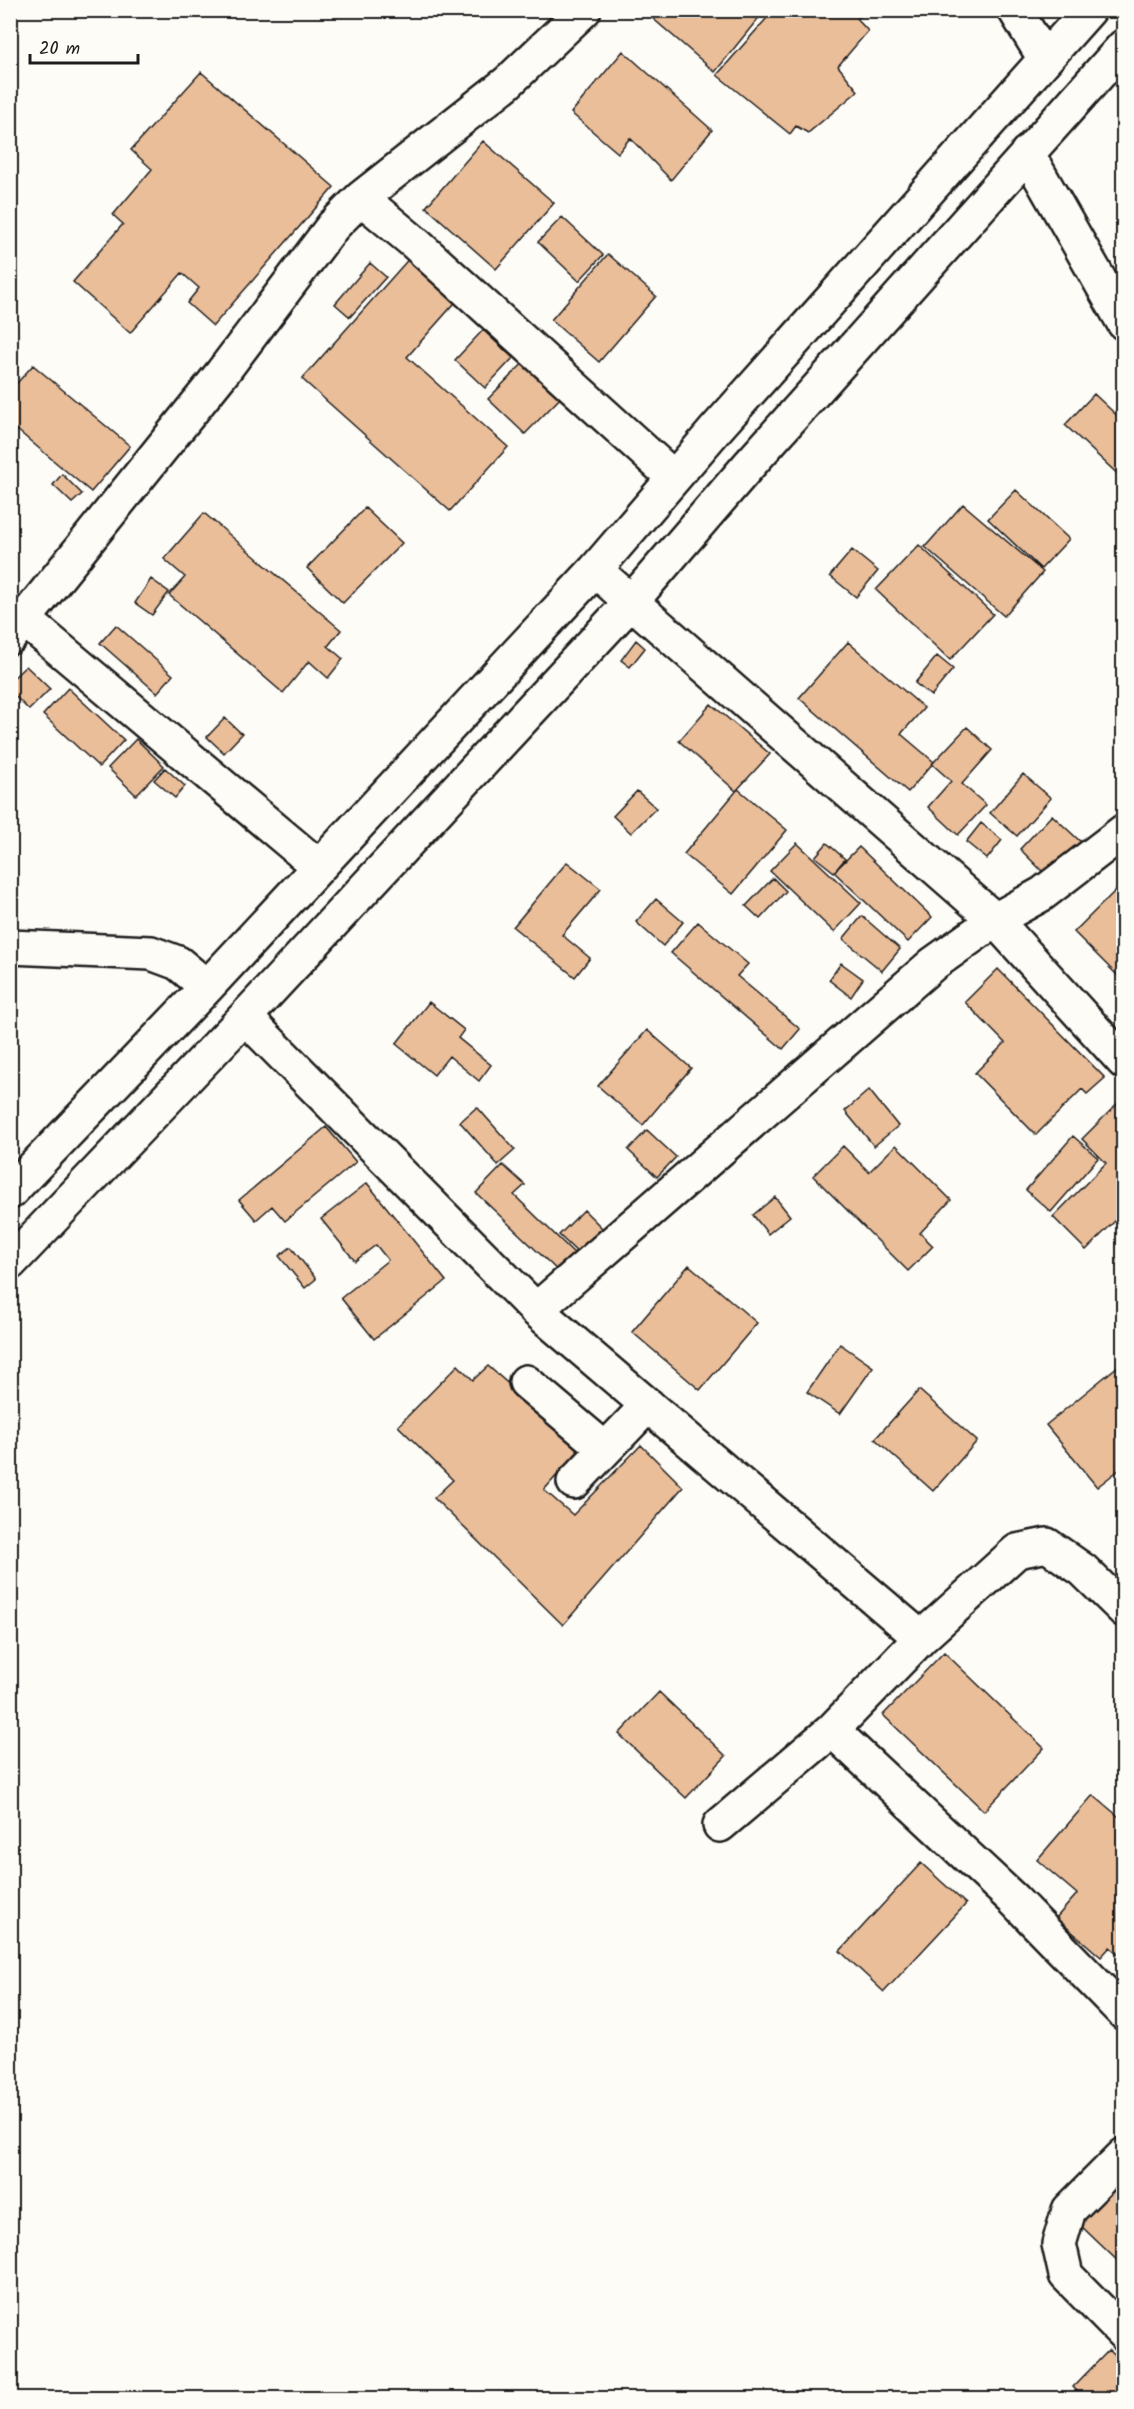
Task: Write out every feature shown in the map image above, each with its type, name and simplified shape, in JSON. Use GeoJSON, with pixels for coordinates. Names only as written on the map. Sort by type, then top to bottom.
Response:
{"type":"FeatureCollection","features":[{"type":"Feature","properties":{"kind":"street"},"geometry":{"type":"LineString","coordinates":[[318,866],[18,628],[222,373],[333,226],[361,198],[507,83],[584,10]]}},
{"type":"Feature","properties":{"kind":"street"},"geometry":{"type":"LineString","coordinates":[[1015,10],[1045,59]]}},
{"type":"Feature","properties":{"kind":"street"},"geometry":{"type":"LineString","coordinates":[[10,1192],[207,987],[595,570],[1089,10]]}},
{"type":"Feature","properties":{"kind":"street"},"geometry":{"type":"LineString","coordinates":[[10,1263],[245,1017],[631,602],[749,465],[1124,46]]}},
{"type":"Feature","properties":{"kind":"street"},"geometry":{"type":"LineString","coordinates":[[1027,153],[1124,323]]}},
{"type":"Feature","properties":{"kind":"street"},"geometry":{"type":"LineString","coordinates":[[361,198],[415,243],[674,478]]}},
{"type":"Feature","properties":{"kind":"street"},"geometry":{"type":"LineString","coordinates":[[595,570],[995,920],[1124,1062]]}},
{"type":"Feature","properties":{"kind":"street"},"geometry":{"type":"LineString","coordinates":[[536,1310],[933,964],[995,920],[1042,894],[1124,831]]}},
{"type":"Feature","properties":{"kind":"street"},"geometry":{"type":"LineString","coordinates":[[10,946],[151,953],[178,963],[207,987]]}},
{"type":"Feature","properties":{"kind":"street"},"geometry":{"type":"LineString","coordinates":[[245,1017],[536,1310],[921,1638]]}},
{"type":"Feature","properties":{"kind":"street"},"geometry":{"type":"LineString","coordinates":[[526,1382],[605,1449]]}},
{"type":"Feature","properties":{"kind":"street"},"geometry":{"type":"LineString","coordinates":[[574,1482],[648,1405]]}},
{"type":"Feature","properties":{"kind":"street"},"geometry":{"type":"LineString","coordinates":[[720,1825],[832,1730],[921,1638],[1017,1551],[1047,1545],[1083,1570],[1124,1610]]}},
{"type":"Feature","properties":{"kind":"street"},"geometry":{"type":"LineString","coordinates":[[832,1730],[1013,1899],[1124,2013]]}},
{"type":"Feature","properties":{"kind":"street"},"geometry":{"type":"LineString","coordinates":[[1124,2155],[1069,2210],[1059,2244],[1066,2275],[1124,2334]]}},
{"type":"Feature","properties":{"kind":"building"},"geometry":{"type":"Polygon","coordinates":[[[643,10],[765,10],[715,72],[643,10]]]}},
{"type":"Feature","properties":{"kind":"building"},"geometry":{"type":"Polygon","coordinates":[[[774,10],[866,10],[857,19],[868,31],[838,66],[858,91],[808,133],[796,126],[790,134],[717,75],[774,10]]]}},
{"type":"Feature","properties":{"kind":"building"},"geometry":{"type":"Polygon","coordinates":[[[623,51],[712,130],[671,180],[630,138],[618,153],[571,113],[623,51]]]}},
{"type":"Feature","properties":{"kind":"building"},"geometry":{"type":"Polygon","coordinates":[[[201,72],[334,187],[213,326],[187,303],[199,288],[182,273],[130,333],[73,282],[123,224],[113,215],[152,169],[131,150],[201,72]]]}},
{"type":"Feature","properties":{"kind":"building"},"geometry":{"type":"Polygon","coordinates":[[[483,141],[554,203],[496,269],[426,207],[483,141]]]}},
{"type":"Feature","properties":{"kind":"building"},"geometry":{"type":"Polygon","coordinates":[[[562,217],[603,255],[579,281],[538,242],[562,217]]]}},
{"type":"Feature","properties":{"kind":"building"},"geometry":{"type":"Polygon","coordinates":[[[413,254],[461,296],[407,357],[508,447],[450,511],[302,379],[413,254]]]}},
{"type":"Feature","properties":{"kind":"building"},"geometry":{"type":"Polygon","coordinates":[[[608,254],[656,296],[599,362],[551,320],[608,254]]]}},
{"type":"Feature","properties":{"kind":"building"},"geometry":{"type":"Polygon","coordinates":[[[370,263],[386,277],[350,317],[335,304],[370,263]]]}},
{"type":"Feature","properties":{"kind":"building"},"geometry":{"type":"Polygon","coordinates":[[[483,330],[513,358],[485,388],[455,360],[483,330]]]}},
{"type":"Feature","properties":{"kind":"building"},"geometry":{"type":"Polygon","coordinates":[[[532,354],[568,390],[525,434],[488,399],[532,354]]]}},
{"type":"Feature","properties":{"kind":"building"},"geometry":{"type":"Polygon","coordinates":[[[33,365],[130,446],[91,492],[10,424],[10,391],[33,365]]]}},
{"type":"Feature","properties":{"kind":"building"},"geometry":{"type":"Polygon","coordinates":[[[1094,394],[1124,422],[1123,479],[1065,425],[1094,394]]]}},
{"type":"Feature","properties":{"kind":"building"},"geometry":{"type":"Polygon","coordinates":[[[62,474],[82,494],[72,503],[53,485],[62,474]]]}},
{"type":"Feature","properties":{"kind":"building"},"geometry":{"type":"Polygon","coordinates":[[[1016,490],[1069,539],[1041,569],[988,519],[1016,490]]]}},
{"type":"Feature","properties":{"kind":"building"},"geometry":{"type":"Polygon","coordinates":[[[963,504],[1043,572],[1004,616],[925,547],[963,504]]]}},
{"type":"Feature","properties":{"kind":"building"},"geometry":{"type":"Polygon","coordinates":[[[365,508],[402,543],[343,603],[307,568],[365,508]]]}},
{"type":"Feature","properties":{"kind":"building"},"geometry":{"type":"Polygon","coordinates":[[[204,513],[341,630],[328,646],[343,659],[328,678],[309,661],[283,693],[169,595],[185,577],[164,559],[204,513]]]}},
{"type":"Feature","properties":{"kind":"building"},"geometry":{"type":"Polygon","coordinates":[[[919,545],[993,614],[950,660],[876,590],[919,545]]]}},
{"type":"Feature","properties":{"kind":"building"},"geometry":{"type":"Polygon","coordinates":[[[852,550],[878,571],[856,597],[830,576],[852,550]]]}},
{"type":"Feature","properties":{"kind":"building"},"geometry":{"type":"Polygon","coordinates":[[[151,579],[169,592],[152,615],[135,603],[151,579]]]}},
{"type":"Feature","properties":{"kind":"building"},"geometry":{"type":"Polygon","coordinates":[[[116,625],[173,675],[157,693],[100,643],[116,625]]]}},
{"type":"Feature","properties":{"kind":"building"},"geometry":{"type":"Polygon","coordinates":[[[636,640],[645,648],[630,667],[621,660],[636,640]]]}},
{"type":"Feature","properties":{"kind":"building"},"geometry":{"type":"Polygon","coordinates":[[[848,642],[924,708],[901,734],[934,762],[908,792],[799,698],[848,642]]]}},
{"type":"Feature","properties":{"kind":"building"},"geometry":{"type":"Polygon","coordinates":[[[937,656],[953,669],[931,696],[915,683],[937,656]]]}},
{"type":"Feature","properties":{"kind":"building"},"geometry":{"type":"Polygon","coordinates":[[[26,666],[50,689],[29,710],[10,691],[10,681],[26,666]]]}},
{"type":"Feature","properties":{"kind":"building"},"geometry":{"type":"Polygon","coordinates":[[[68,688],[124,740],[99,767],[43,715],[68,688]]]}},
{"type":"Feature","properties":{"kind":"building"},"geometry":{"type":"Polygon","coordinates":[[[711,704],[770,754],[736,791],[679,741],[711,704]]]}},
{"type":"Feature","properties":{"kind":"building"},"geometry":{"type":"Polygon","coordinates":[[[225,718],[242,734],[224,753],[207,737],[225,718]]]}},
{"type":"Feature","properties":{"kind":"building"},"geometry":{"type":"Polygon","coordinates":[[[967,727],[992,750],[962,784],[986,805],[958,835],[928,807],[951,781],[932,764],[967,727]]]}},
{"type":"Feature","properties":{"kind":"building"},"geometry":{"type":"Polygon","coordinates":[[[136,739],[164,766],[136,795],[108,768],[136,739]]]}},
{"type":"Feature","properties":{"kind":"building"},"geometry":{"type":"Polygon","coordinates":[[[165,768],[185,786],[175,798],[154,780],[165,768]]]}},
{"type":"Feature","properties":{"kind":"building"},"geometry":{"type":"Polygon","coordinates":[[[1023,774],[1051,798],[1017,836],[990,813],[1023,774]]]}},
{"type":"Feature","properties":{"kind":"building"},"geometry":{"type":"Polygon","coordinates":[[[738,789],[787,830],[733,894],[684,854],[738,789]]]}},
{"type":"Feature","properties":{"kind":"building"},"geometry":{"type":"Polygon","coordinates":[[[637,791],[656,808],[631,833],[613,816],[637,791]]]}},
{"type":"Feature","properties":{"kind":"building"},"geometry":{"type":"Polygon","coordinates":[[[1052,815],[1082,843],[1049,878],[1020,849],[1052,815]]]}},
{"type":"Feature","properties":{"kind":"building"},"geometry":{"type":"Polygon","coordinates":[[[981,823],[1002,840],[987,859],[966,842],[981,823]]]}},
{"type":"Feature","properties":{"kind":"building"},"geometry":{"type":"Polygon","coordinates":[[[797,843],[861,903],[834,932],[770,871],[797,843]]]}},
{"type":"Feature","properties":{"kind":"building"},"geometry":{"type":"Polygon","coordinates":[[[827,843],[845,859],[834,872],[815,857],[827,843]]]}},
{"type":"Feature","properties":{"kind":"building"},"geometry":{"type":"Polygon","coordinates":[[[859,847],[932,917],[908,942],[834,872],[859,847]]]}},
{"type":"Feature","properties":{"kind":"building"},"geometry":{"type":"Polygon","coordinates":[[[567,862],[601,889],[562,935],[590,958],[575,977],[513,927],[567,862]]]}},
{"type":"Feature","properties":{"kind":"building"},"geometry":{"type":"Polygon","coordinates":[[[773,878],[786,891],[760,919],[746,906],[773,878]]]}},
{"type":"Feature","properties":{"kind":"building"},"geometry":{"type":"Polygon","coordinates":[[[1124,882],[1124,970],[1118,976],[1074,932],[1124,882]]]}},
{"type":"Feature","properties":{"kind":"building"},"geometry":{"type":"Polygon","coordinates":[[[656,899],[683,922],[663,946],[636,922],[656,899]]]}},
{"type":"Feature","properties":{"kind":"building"},"geometry":{"type":"Polygon","coordinates":[[[862,916],[900,949],[882,971],[843,939],[862,916]]]}},
{"type":"Feature","properties":{"kind":"building"},"geometry":{"type":"Polygon","coordinates":[[[698,922],[748,964],[737,976],[800,1029],[783,1049],[671,953],[698,922]]]}},
{"type":"Feature","properties":{"kind":"building"},"geometry":{"type":"Polygon","coordinates":[[[841,963],[863,979],[851,997],[829,980],[841,963]]]}},
{"type":"Feature","properties":{"kind":"building"},"geometry":{"type":"Polygon","coordinates":[[[998,969],[1105,1078],[1087,1094],[1082,1089],[1036,1135],[975,1073],[1005,1043],[965,1002],[998,969]]]}},
{"type":"Feature","properties":{"kind":"building"},"geometry":{"type":"Polygon","coordinates":[[[429,1002],[464,1030],[458,1038],[491,1065],[479,1081],[449,1056],[434,1075],[396,1044],[429,1002]]]}},
{"type":"Feature","properties":{"kind":"building"},"geometry":{"type":"Polygon","coordinates":[[[647,1030],[691,1068],[643,1125],[598,1086],[647,1030]]]}},
{"type":"Feature","properties":{"kind":"building"},"geometry":{"type":"Polygon","coordinates":[[[869,1090],[898,1126],[874,1146],[845,1111],[869,1090]]]}},
{"type":"Feature","properties":{"kind":"building"},"geometry":{"type":"Polygon","coordinates":[[[1124,1097],[1124,1212],[1086,1250],[1053,1217],[1106,1163],[1082,1139],[1124,1097]]]}},
{"type":"Feature","properties":{"kind":"building"},"geometry":{"type":"Polygon","coordinates":[[[477,1107],[515,1150],[498,1165],[460,1122],[477,1107]]]}},
{"type":"Feature","properties":{"kind":"building"},"geometry":{"type":"Polygon","coordinates":[[[326,1127],[356,1162],[285,1221],[272,1206],[256,1220],[239,1200],[326,1127]]]}},
{"type":"Feature","properties":{"kind":"building"},"geometry":{"type":"Polygon","coordinates":[[[647,1130],[676,1157],[657,1177],[628,1150],[647,1130]]]}},
{"type":"Feature","properties":{"kind":"building"},"geometry":{"type":"Polygon","coordinates":[[[1073,1136],[1098,1158],[1051,1212],[1026,1190],[1073,1136]]]}},
{"type":"Feature","properties":{"kind":"building"},"geometry":{"type":"Polygon","coordinates":[[[896,1145],[951,1200],[920,1233],[933,1246],[908,1271],[813,1176],[843,1146],[869,1172],[896,1145]]]}},
{"type":"Feature","properties":{"kind":"building"},"geometry":{"type":"Polygon","coordinates":[[[503,1165],[525,1185],[514,1195],[576,1255],[559,1272],[476,1193],[503,1165]]]}},
{"type":"Feature","properties":{"kind":"building"},"geometry":{"type":"Polygon","coordinates":[[[367,1183],[446,1281],[374,1339],[341,1298],[388,1260],[376,1245],[355,1261],[321,1219],[367,1183]]]}},
{"type":"Feature","properties":{"kind":"building"},"geometry":{"type":"Polygon","coordinates":[[[775,1197],[790,1216],[768,1234],[753,1215],[775,1197]]]}},
{"type":"Feature","properties":{"kind":"building"},"geometry":{"type":"Polygon","coordinates":[[[584,1210],[603,1229],[579,1254],[559,1235],[584,1210]]]}},
{"type":"Feature","properties":{"kind":"building"},"geometry":{"type":"Polygon","coordinates":[[[291,1247],[316,1279],[305,1288],[279,1256],[291,1247]]]}},
{"type":"Feature","properties":{"kind":"building"},"geometry":{"type":"Polygon","coordinates":[[[689,1265],[757,1323],[700,1390],[632,1332],[689,1265]]]}},
{"type":"Feature","properties":{"kind":"building"},"geometry":{"type":"Polygon","coordinates":[[[840,1344],[873,1367],[840,1414],[807,1392],[840,1344]]]}},
{"type":"Feature","properties":{"kind":"building"},"geometry":{"type":"Polygon","coordinates":[[[1124,1361],[1124,1466],[1097,1487],[1046,1425],[1124,1361]]]}},
{"type":"Feature","properties":{"kind":"building"},"geometry":{"type":"Polygon","coordinates":[[[458,1365],[473,1380],[488,1366],[581,1448],[544,1490],[573,1515],[641,1445],[683,1487],[563,1625],[434,1498],[453,1480],[398,1426],[458,1365]]]}},
{"type":"Feature","properties":{"kind":"building"},"geometry":{"type":"Polygon","coordinates":[[[919,1390],[977,1441],[933,1491],[875,1439],[919,1390]]]}},
{"type":"Feature","properties":{"kind":"building"},"geometry":{"type":"Polygon","coordinates":[[[944,1652],[1044,1748],[984,1811],[883,1715],[944,1652]]]}},
{"type":"Feature","properties":{"kind":"building"},"geometry":{"type":"Polygon","coordinates":[[[659,1692],[726,1756],[686,1798],[619,1734],[659,1692]]]}},
{"type":"Feature","properties":{"kind":"building"},"geometry":{"type":"Polygon","coordinates":[[[1093,1795],[1124,1821],[1124,1959],[1110,1947],[1101,1957],[1056,1918],[1077,1894],[1037,1860],[1093,1795]]]}},
{"type":"Feature","properties":{"kind":"building"},"geometry":{"type":"Polygon","coordinates":[[[921,1863],[966,1904],[884,1992],[840,1951],[921,1863]]]}},
{"type":"Feature","properties":{"kind":"building"},"geometry":{"type":"Polygon","coordinates":[[[1124,2175],[1124,2267],[1078,2223],[1124,2175]]]}},
{"type":"Feature","properties":{"kind":"building"},"geometry":{"type":"Polygon","coordinates":[[[1109,2350],[1124,2364],[1124,2398],[1084,2398],[1073,2387],[1109,2350]]]}}]}
